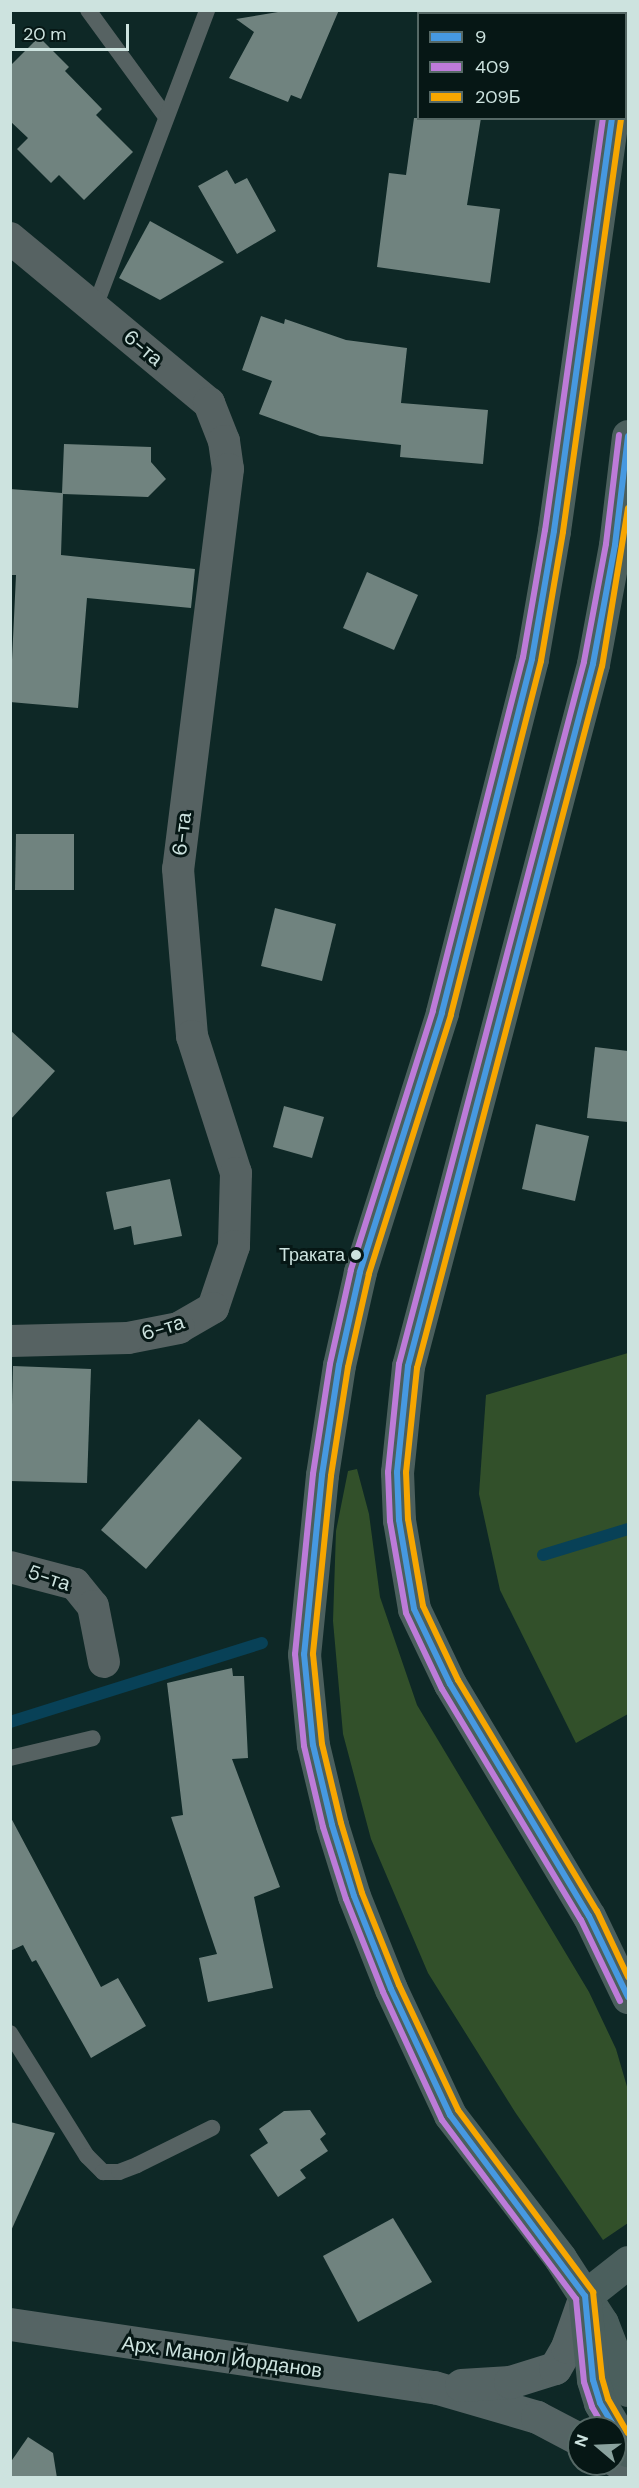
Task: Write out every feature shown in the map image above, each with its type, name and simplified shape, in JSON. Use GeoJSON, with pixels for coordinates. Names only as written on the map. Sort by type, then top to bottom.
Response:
{"type":"FeatureCollection","features":[{"type":"Feature","properties":{"kind":"highway"},"geometry":{"type":"LineString","coordinates":[[612,120],[554,531],[532,659],[442,1013],[360,1272],[339,1365],[322,1474],[304,1654],[313,1744],[332,1825],[354,1896],[391,1989],[450,2115],[585,2296],[602,2323],[628,2390]]}},
{"type":"Feature","properties":{"kind":"highway"},"geometry":{"type":"LineString","coordinates":[[628,436],[615,545],[593,664],[408,1366],[397,1472],[399,1520],[414,1609],[450,1684],[589,1916],[628,1997]]}},
{"type":"Feature","properties":{"kind":"highway"},"geometry":{"type":"LineString","coordinates":[[585,2296],[628,2262]]}},
{"type":"Feature","properties":{"kind":"highway"},"geometry":{"type":"LineString","coordinates":[[585,2296],[588,2353],[595,2388],[600,2403],[628,2450]]}},
{"type":"Feature","properties":{"kind":"street","name":"6-та"},"geometry":{"type":"LineString","coordinates":[[10,238],[209,403],[224,441],[228,469],[178,869],[192,1036],[236,1173],[234,1246],[213,1308],[179,1328],[128,1338],[10,1341]]}},
{"type":"Feature","properties":{"kind":"street","name":"5-та"},"geometry":{"type":"LineString","coordinates":[[10,1568],[75,1584],[93,1606],[104,1662]]}},
{"type":"Feature","properties":{"kind":"street","name":"Арх. Манол Йорданов"},"geometry":{"type":"LineString","coordinates":[[434,2387],[510,2382],[555,2368],[567,2347],[585,2296]]}},
{"type":"Feature","properties":{"kind":"street","name":"Арх. Манол Йорданов"},"geometry":{"type":"LineString","coordinates":[[10,2324],[434,2387],[537,2417],[567,2433]]}},
{"type":"Feature","properties":{"kind":"lane"},"geometry":{"type":"LineString","coordinates":[[88,10],[166,117]]}},
{"type":"Feature","properties":{"kind":"lane"},"geometry":{"type":"LineString","coordinates":[[95,307],[207,10]]}},
{"type":"Feature","properties":{"kind":"lane"},"geometry":{"type":"LineString","coordinates":[[10,1758],[93,1738]]}},
{"type":"Feature","properties":{"kind":"lane"},"geometry":{"type":"LineString","coordinates":[[12,2040],[87,2156],[103,2172],[128,2169],[212,2128]]}},
{"type":"Feature","properties":{"kind":"green space"},"geometry":{"type":"Polygon","coordinates":[[[628,1353],[628,1714],[576,1743],[500,1590],[479,1494],[486,1395],[628,1353]]]}},
{"type":"Feature","properties":{"kind":"green space"},"geometry":{"type":"Polygon","coordinates":[[[357,1469],[369,1514],[380,1597],[417,1705],[589,1992],[616,2049],[628,2090],[628,2223],[603,2240],[515,2112],[428,1973],[371,1839],[343,1734],[333,1621],[336,1531],[348,1471],[357,1469]]]}},
{"type":"Feature","properties":{"kind":"building"},"geometry":{"type":"Polygon","coordinates":[[[290,10],[339,10],[301,99],[291,95],[288,102],[229,78],[254,32],[236,19],[290,10]]]}},
{"type":"Feature","properties":{"kind":"building"},"geometry":{"type":"Polygon","coordinates":[[[39,37],[69,67],[65,71],[102,109],[96,115],[133,152],[84,200],[59,175],[51,183],[17,149],[28,138],[10,121],[10,66],[39,37]]]}},
{"type":"Feature","properties":{"kind":"building"},"geometry":{"type":"Polygon","coordinates":[[[414,118],[417,120],[481,120],[467,205],[500,209],[490,283],[377,267],[389,173],[406,175],[414,118]]]}},
{"type":"Feature","properties":{"kind":"building"},"geometry":{"type":"Polygon","coordinates":[[[227,170],[235,184],[247,178],[276,231],[237,254],[198,186],[227,170]]]}},
{"type":"Feature","properties":{"kind":"building"},"geometry":{"type":"Polygon","coordinates":[[[150,221],[224,262],[160,300],[119,278],[150,221]]]}},
{"type":"Feature","properties":{"kind":"building"},"geometry":{"type":"Polygon","coordinates":[[[261,316],[284,324],[285,319],[346,340],[407,348],[401,403],[488,410],[483,464],[400,457],[401,445],[320,436],[259,414],[272,381],[242,370],[261,316]]]}},
{"type":"Feature","properties":{"kind":"building"},"geometry":{"type":"Polygon","coordinates":[[[64,444],[151,447],[151,462],[166,479],[148,497],[63,494],[61,555],[195,569],[191,608],[87,598],[78,708],[10,702],[16,575],[10,575],[10,489],[62,493],[64,444]]]}},
{"type":"Feature","properties":{"kind":"building"},"geometry":{"type":"Polygon","coordinates":[[[367,572],[418,595],[394,650],[343,628],[367,572]]]}},
{"type":"Feature","properties":{"kind":"building"},"geometry":{"type":"Polygon","coordinates":[[[16,834],[74,834],[74,890],[15,890],[16,834]]]}},
{"type":"Feature","properties":{"kind":"building"},"geometry":{"type":"Polygon","coordinates":[[[275,908],[336,924],[322,981],[261,966],[275,908]]]}},
{"type":"Feature","properties":{"kind":"building"},"geometry":{"type":"Polygon","coordinates":[[[10,1030],[55,1071],[10,1120],[10,1030]]]}},
{"type":"Feature","properties":{"kind":"building"},"geometry":{"type":"Polygon","coordinates":[[[595,1047],[628,1051],[628,1122],[587,1118],[595,1047]]]}},
{"type":"Feature","properties":{"kind":"building"},"geometry":{"type":"Polygon","coordinates":[[[284,1106],[324,1117],[312,1158],[273,1147],[284,1106]]]}},
{"type":"Feature","properties":{"kind":"building"},"geometry":{"type":"Polygon","coordinates":[[[536,1124],[589,1136],[575,1201],[522,1189],[536,1124]]]}},
{"type":"Feature","properties":{"kind":"building"},"geometry":{"type":"Polygon","coordinates":[[[170,1179],[182,1236],[134,1245],[131,1226],[114,1230],[106,1192],[170,1179]]]}},
{"type":"Feature","properties":{"kind":"building"},"geometry":{"type":"Polygon","coordinates":[[[13,1366],[91,1369],[87,1483],[10,1481],[13,1366]]]}},
{"type":"Feature","properties":{"kind":"building"},"geometry":{"type":"Polygon","coordinates":[[[199,1419],[242,1458],[146,1569],[101,1530],[199,1419]]]}},
{"type":"Feature","properties":{"kind":"building"},"geometry":{"type":"Polygon","coordinates":[[[232,1668],[233,1676],[244,1676],[248,1758],[232,1759],[280,1887],[254,1897],[273,1988],[208,2002],[199,1958],[217,1954],[171,1817],[183,1815],[167,1683],[232,1668]]]}},
{"type":"Feature","properties":{"kind":"building"},"geometry":{"type":"Polygon","coordinates":[[[10,1816],[101,1987],[118,1978],[146,2026],[91,2058],[36,1960],[32,1962],[23,1945],[10,1951],[10,1816]]]}},
{"type":"Feature","properties":{"kind":"building"},"geometry":{"type":"Polygon","coordinates":[[[310,2110],[326,2134],[320,2139],[328,2151],[300,2170],[306,2178],[278,2197],[250,2155],[268,2143],[259,2129],[284,2111],[310,2110]]]}},
{"type":"Feature","properties":{"kind":"building"},"geometry":{"type":"Polygon","coordinates":[[[10,2122],[55,2133],[10,2233],[10,2122]]]}},
{"type":"Feature","properties":{"kind":"building"},"geometry":{"type":"Polygon","coordinates":[[[393,2218],[432,2282],[358,2322],[323,2256],[393,2218]]]}},
{"type":"Feature","properties":{"kind":"building"},"geometry":{"type":"Polygon","coordinates":[[[28,2437],[53,2453],[57,2478],[10,2478],[10,2463],[28,2437]]]}},
{"type":"Feature","properties":{"kind":"waterway"},"geometry":{"type":"LineString","coordinates":[[543,1555],[628,1529]]}},
{"type":"Feature","properties":{"kind":"waterway"},"geometry":{"type":"LineString","coordinates":[[10,1722],[262,1643]]}},
{"type":"Feature","properties":{"kind":"transit line","name":"409"},"geometry":{"type":"LineString","coordinates":[[597,2416],[584,2382],[576,2299],[442,2120],[383,1992],[346,1899],[323,1827],[304,1746],[295,1654],[313,1474],[330,1364],[351,1270],[433,1011],[523,657],[545,530],[603,120]]}},
{"type":"Feature","properties":{"kind":"transit line","name":"9"},"geometry":{"type":"LineString","coordinates":[[608,2416],[600,2403],[593,2380],[585,2296],[450,2115],[391,1989],[354,1896],[332,1825],[313,1745],[304,1654],[322,1475],[339,1365],[360,1272],[442,1013],[532,659],[554,531],[612,120]]}},
{"type":"Feature","properties":{"kind":"transit line","name":"209Б"},"geometry":{"type":"LineString","coordinates":[[621,120],[563,532],[541,661],[451,1015],[369,1274],[348,1367],[331,1476],[313,1654],[322,1744],[341,1823],[362,1893],[399,1985],[458,2110],[593,2292],[602,2378],[608,2399],[628,2433]]}},
{"type":"Feature","properties":{"kind":"transit line","name":"409"},"geometry":{"type":"LineString","coordinates":[[619,435],[606,544],[584,662],[399,1364],[388,1472],[390,1521],[406,1613],[442,1689],[581,1920],[620,2001]]}},
{"type":"Feature","properties":{"kind":"transit line","name":"9"},"geometry":{"type":"LineString","coordinates":[[628,436],[615,545],[593,664],[408,1366],[397,1472],[399,1520],[414,1609],[450,1684],[589,1916],[628,1997]]}},
{"type":"Feature","properties":{"kind":"transit line","name":"209Б"},"geometry":{"type":"LineString","coordinates":[[628,508],[602,666],[417,1368],[406,1472],[408,1519],[423,1606],[458,1680],[597,1911],[628,1977]]}},
{"type":"Feature","properties":{"kind":"place","name":"Траката"},"geometry":{"type":"Point","coordinates":[356,1255]}}]}
